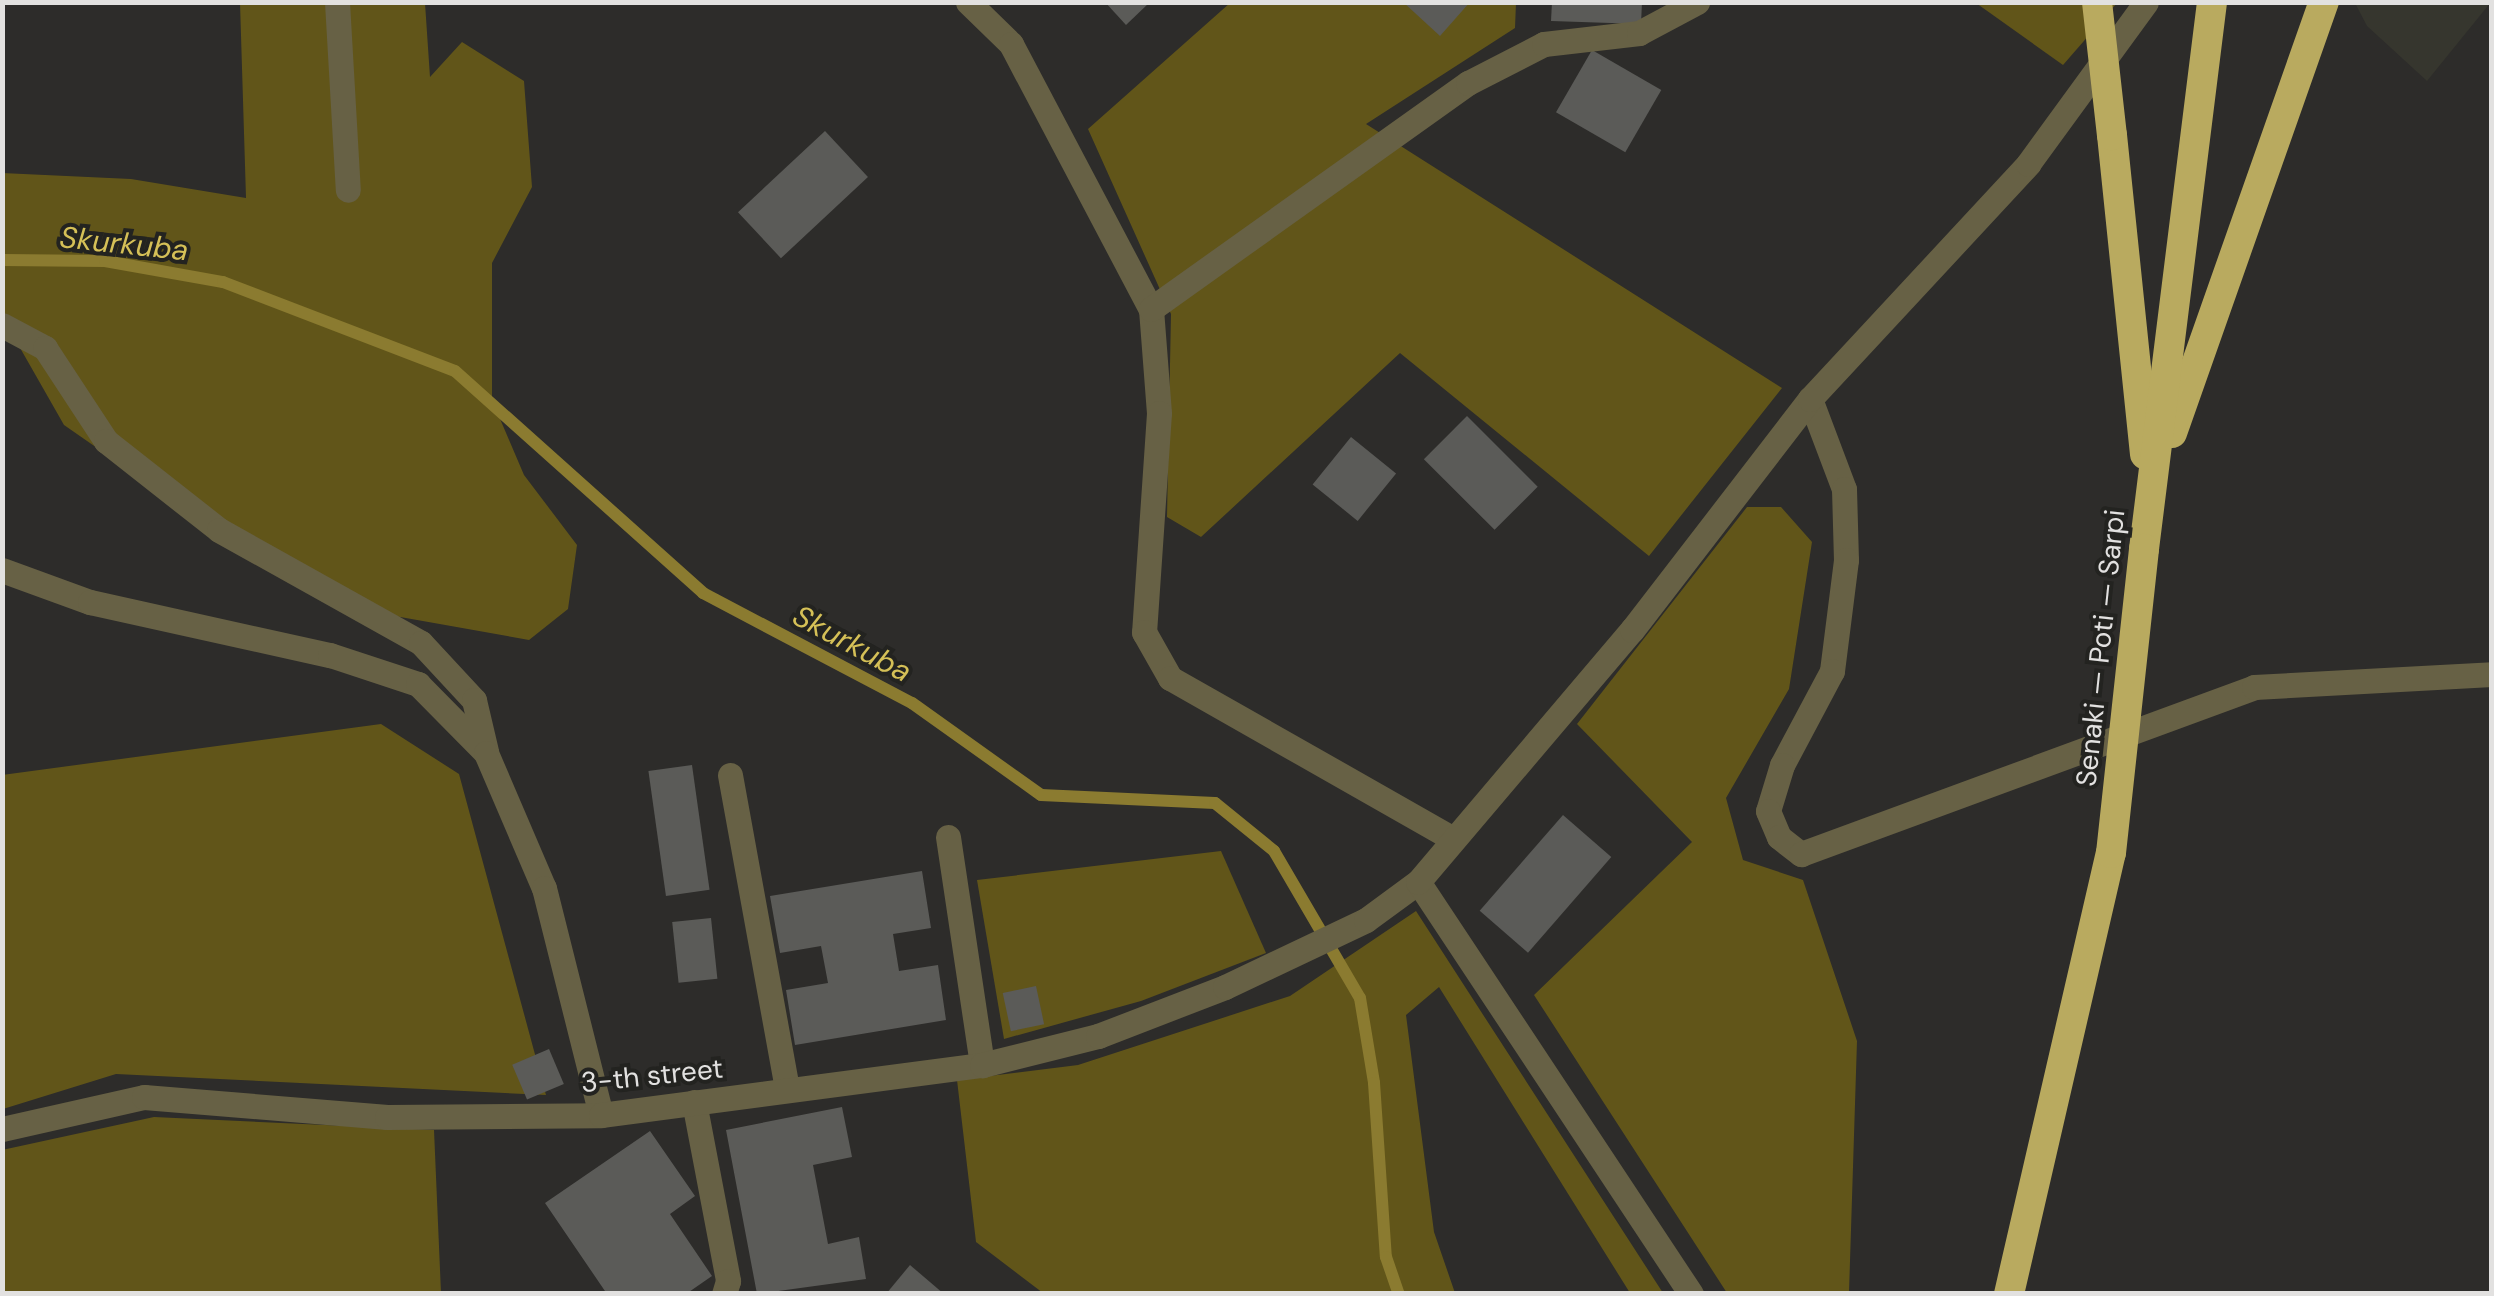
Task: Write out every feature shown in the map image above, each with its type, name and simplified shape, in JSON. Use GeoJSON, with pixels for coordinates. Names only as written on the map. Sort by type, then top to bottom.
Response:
{"type":"FeatureCollection","features":[{"type":"Feature","properties":{"kind":"highway"},"geometry":{"type":"LineString","coordinates":[[2097,2],[2150,497]]}},
{"type":"Feature","properties":{"kind":"highway","name":"Senaki — Poti — Sarpi"},"geometry":{"type":"LineString","coordinates":[[2009,1294],[2111,853],[2150,497],[2210,70],[2212,2]]}},
{"type":"Feature","properties":{"kind":"highway"},"geometry":{"type":"LineString","coordinates":[[2150,497],[2324,2]]}},
{"type":"Feature","properties":{"kind":"street"},"geometry":{"type":"LineString","coordinates":[[338,2],[348,190]]}},
{"type":"Feature","properties":{"kind":"street"},"geometry":{"type":"LineString","coordinates":[[968,2],[1011,44],[1151,310],[1159,413],[1144,632],[1170,678],[1453,839]]}},
{"type":"Feature","properties":{"kind":"street"},"geometry":{"type":"LineString","coordinates":[[1151,310],[1468,83],[1544,44],[1639,32],[1697,2]]}},
{"type":"Feature","properties":{"kind":"street","name":"3-th street"},"geometry":{"type":"LineString","coordinates":[[2,1129],[144,1096],[387,1117],[601,1115],[982,1064],[1098,1036],[1292,958],[1366,920],[1418,882],[1632,630],[1810,399],[2028,164],[2146,2]]}},
{"type":"Feature","properties":{"kind":"street"},"geometry":{"type":"LineString","coordinates":[[2,325],[45,348],[106,441],[220,530],[432,652],[474,700],[486,753],[544,888],[601,1115]]}},
{"type":"Feature","properties":{"kind":"street"},"geometry":{"type":"LineString","coordinates":[[1810,399],[1844,489],[1846,560],[1832,670],[1782,766],[1768,812],[1779,836],[1802,854],[2254,687],[2492,674]]}},
{"type":"Feature","properties":{"kind":"street"},"geometry":{"type":"LineString","coordinates":[[2,570],[90,602],[330,654],[418,684],[486,753]]}},
{"type":"Feature","properties":{"kind":"street"},"geometry":{"type":"LineString","coordinates":[[730,775],[788,1090]]}},
{"type":"Feature","properties":{"kind":"street"},"geometry":{"type":"LineString","coordinates":[[948,836],[982,1064]]}},
{"type":"Feature","properties":{"kind":"street"},"geometry":{"type":"LineString","coordinates":[[1418,882],[1691,1294]]}},
{"type":"Feature","properties":{"kind":"street"},"geometry":{"type":"LineString","coordinates":[[694,1102],[724,1294]]}},
{"type":"Feature","properties":{"kind":"shaded area"},"geometry":{"type":"Polygon","coordinates":[[[2491,2],[2427,81],[2367,26],[2355,3],[2491,2]]]}},
{"type":"Feature","properties":{"kind":"shaded area"},"geometry":{"type":"Polygon","coordinates":[[[240,3],[425,3],[430,77],[462,42],[524,81],[532,187],[492,263],[492,400],[524,475],[577,545],[568,609],[529,640],[389,615],[257,559],[64,425],[3,318],[2,173],[131,179],[246,198],[240,3]]]}},
{"type":"Feature","properties":{"kind":"shaded area"},"geometry":{"type":"Polygon","coordinates":[[[1230,3],[1516,3],[1515,28],[1366,124],[1782,388],[1649,556],[1400,353],[1201,537],[1167,517],[1171,314],[1088,129],[1230,3]]]}},
{"type":"Feature","properties":{"kind":"shaded area"},"geometry":{"type":"Polygon","coordinates":[[[1976,3],[2117,3],[2063,65],[1976,3]]]}},
{"type":"Feature","properties":{"kind":"shaded area"},"geometry":{"type":"Polygon","coordinates":[[[1747,507],[1781,507],[1812,542],[1789,689],[1726,798],[1743,860],[1803,880],[1857,1041],[1849,1293],[1727,1293],[1534,995],[1692,842],[1577,724],[1747,507]]]}},
{"type":"Feature","properties":{"kind":"shaded area"},"geometry":{"type":"Polygon","coordinates":[[[381,724],[459,774],[546,1095],[116,1074],[3,1109],[2,775],[381,724]]]}},
{"type":"Feature","properties":{"kind":"shaded area"},"geometry":{"type":"Polygon","coordinates":[[[1221,851],[1266,953],[1141,1001],[1004,1039],[977,880],[1221,851]]]}},
{"type":"Feature","properties":{"kind":"shaded area"},"geometry":{"type":"Polygon","coordinates":[[[1416,911],[1663,1293],[1630,1293],[1439,987],[1406,1015],[1434,1232],[1455,1293],[1043,1293],[976,1242],[957,1080],[1078,1065],[1290,996],[1416,911]]]}},
{"type":"Feature","properties":{"kind":"shaded area"},"geometry":{"type":"Polygon","coordinates":[[[154,1117],[434,1130],[441,1293],[3,1293],[2,1150],[154,1117]]]}},
{"type":"Feature","properties":{"kind":"building"},"geometry":{"type":"Polygon","coordinates":[[[1105,2],[1150,2],[1126,25],[1105,2]]]}},
{"type":"Feature","properties":{"kind":"building"},"geometry":{"type":"Polygon","coordinates":[[[1403,2],[1470,2],[1440,36],[1403,2]]]}},
{"type":"Feature","properties":{"kind":"building"},"geometry":{"type":"Polygon","coordinates":[[[1552,2],[1642,2],[1641,24],[1551,21],[1552,2]]]}},
{"type":"Feature","properties":{"kind":"building"},"geometry":{"type":"Polygon","coordinates":[[[1592,50],[1661,90],[1625,152],[1556,112],[1592,50]]]}},
{"type":"Feature","properties":{"kind":"building"},"geometry":{"type":"Polygon","coordinates":[[[825,131],[868,177],[781,258],[738,212],[825,131]]]}},
{"type":"Feature","properties":{"kind":"building"},"geometry":{"type":"Polygon","coordinates":[[[1467,416],[1538,487],[1495,530],[1424,459],[1467,416]]]}},
{"type":"Feature","properties":{"kind":"building"},"geometry":{"type":"Polygon","coordinates":[[[1351,437],[1396,474],[1358,521],[1313,484],[1351,437]]]}},
{"type":"Feature","properties":{"kind":"building"},"geometry":{"type":"Polygon","coordinates":[[[692,765],[710,890],[666,896],[648,771],[692,765]]]}},
{"type":"Feature","properties":{"kind":"building"},"geometry":{"type":"Polygon","coordinates":[[[1563,815],[1611,857],[1528,953],[1480,911],[1563,815]]]}},
{"type":"Feature","properties":{"kind":"building"},"geometry":{"type":"Polygon","coordinates":[[[922,871],[931,928],[893,934],[899,971],[938,965],[946,1020],[795,1045],[786,990],[828,983],[821,946],[780,953],[770,896],[922,871]]]}},
{"type":"Feature","properties":{"kind":"building"},"geometry":{"type":"Polygon","coordinates":[[[711,918],[717,979],[679,983],[672,922],[711,918]]]}},
{"type":"Feature","properties":{"kind":"building"},"geometry":{"type":"Polygon","coordinates":[[[1036,986],[1044,1024],[1011,1031],[1003,993],[1036,986]]]}},
{"type":"Feature","properties":{"kind":"building"},"geometry":{"type":"Polygon","coordinates":[[[549,1049],[564,1084],[527,1100],[512,1065],[549,1049]]]}},
{"type":"Feature","properties":{"kind":"building"},"geometry":{"type":"Polygon","coordinates":[[[842,1107],[852,1157],[813,1165],[828,1244],[859,1237],[866,1279],[757,1294],[726,1130],[842,1107]]]}},
{"type":"Feature","properties":{"kind":"building"},"geometry":{"type":"Polygon","coordinates":[[[650,1131],[695,1196],[670,1214],[712,1276],[686,1294],[607,1294],[545,1203],[650,1131]]]}},
{"type":"Feature","properties":{"kind":"building"},"geometry":{"type":"Polygon","coordinates":[[[910,1265],[944,1294],[886,1294],[910,1265]]]}},
{"type":"Feature","properties":{"kind":"waterway","name":"Skurkuba"},"geometry":{"type":"LineString","coordinates":[[2,260],[105,261],[223,282],[455,371],[703,593],[912,703],[1041,795],[1215,803],[1274,851],[1360,998],[1374,1083],[1386,1257],[1399,1294]]}}]}
